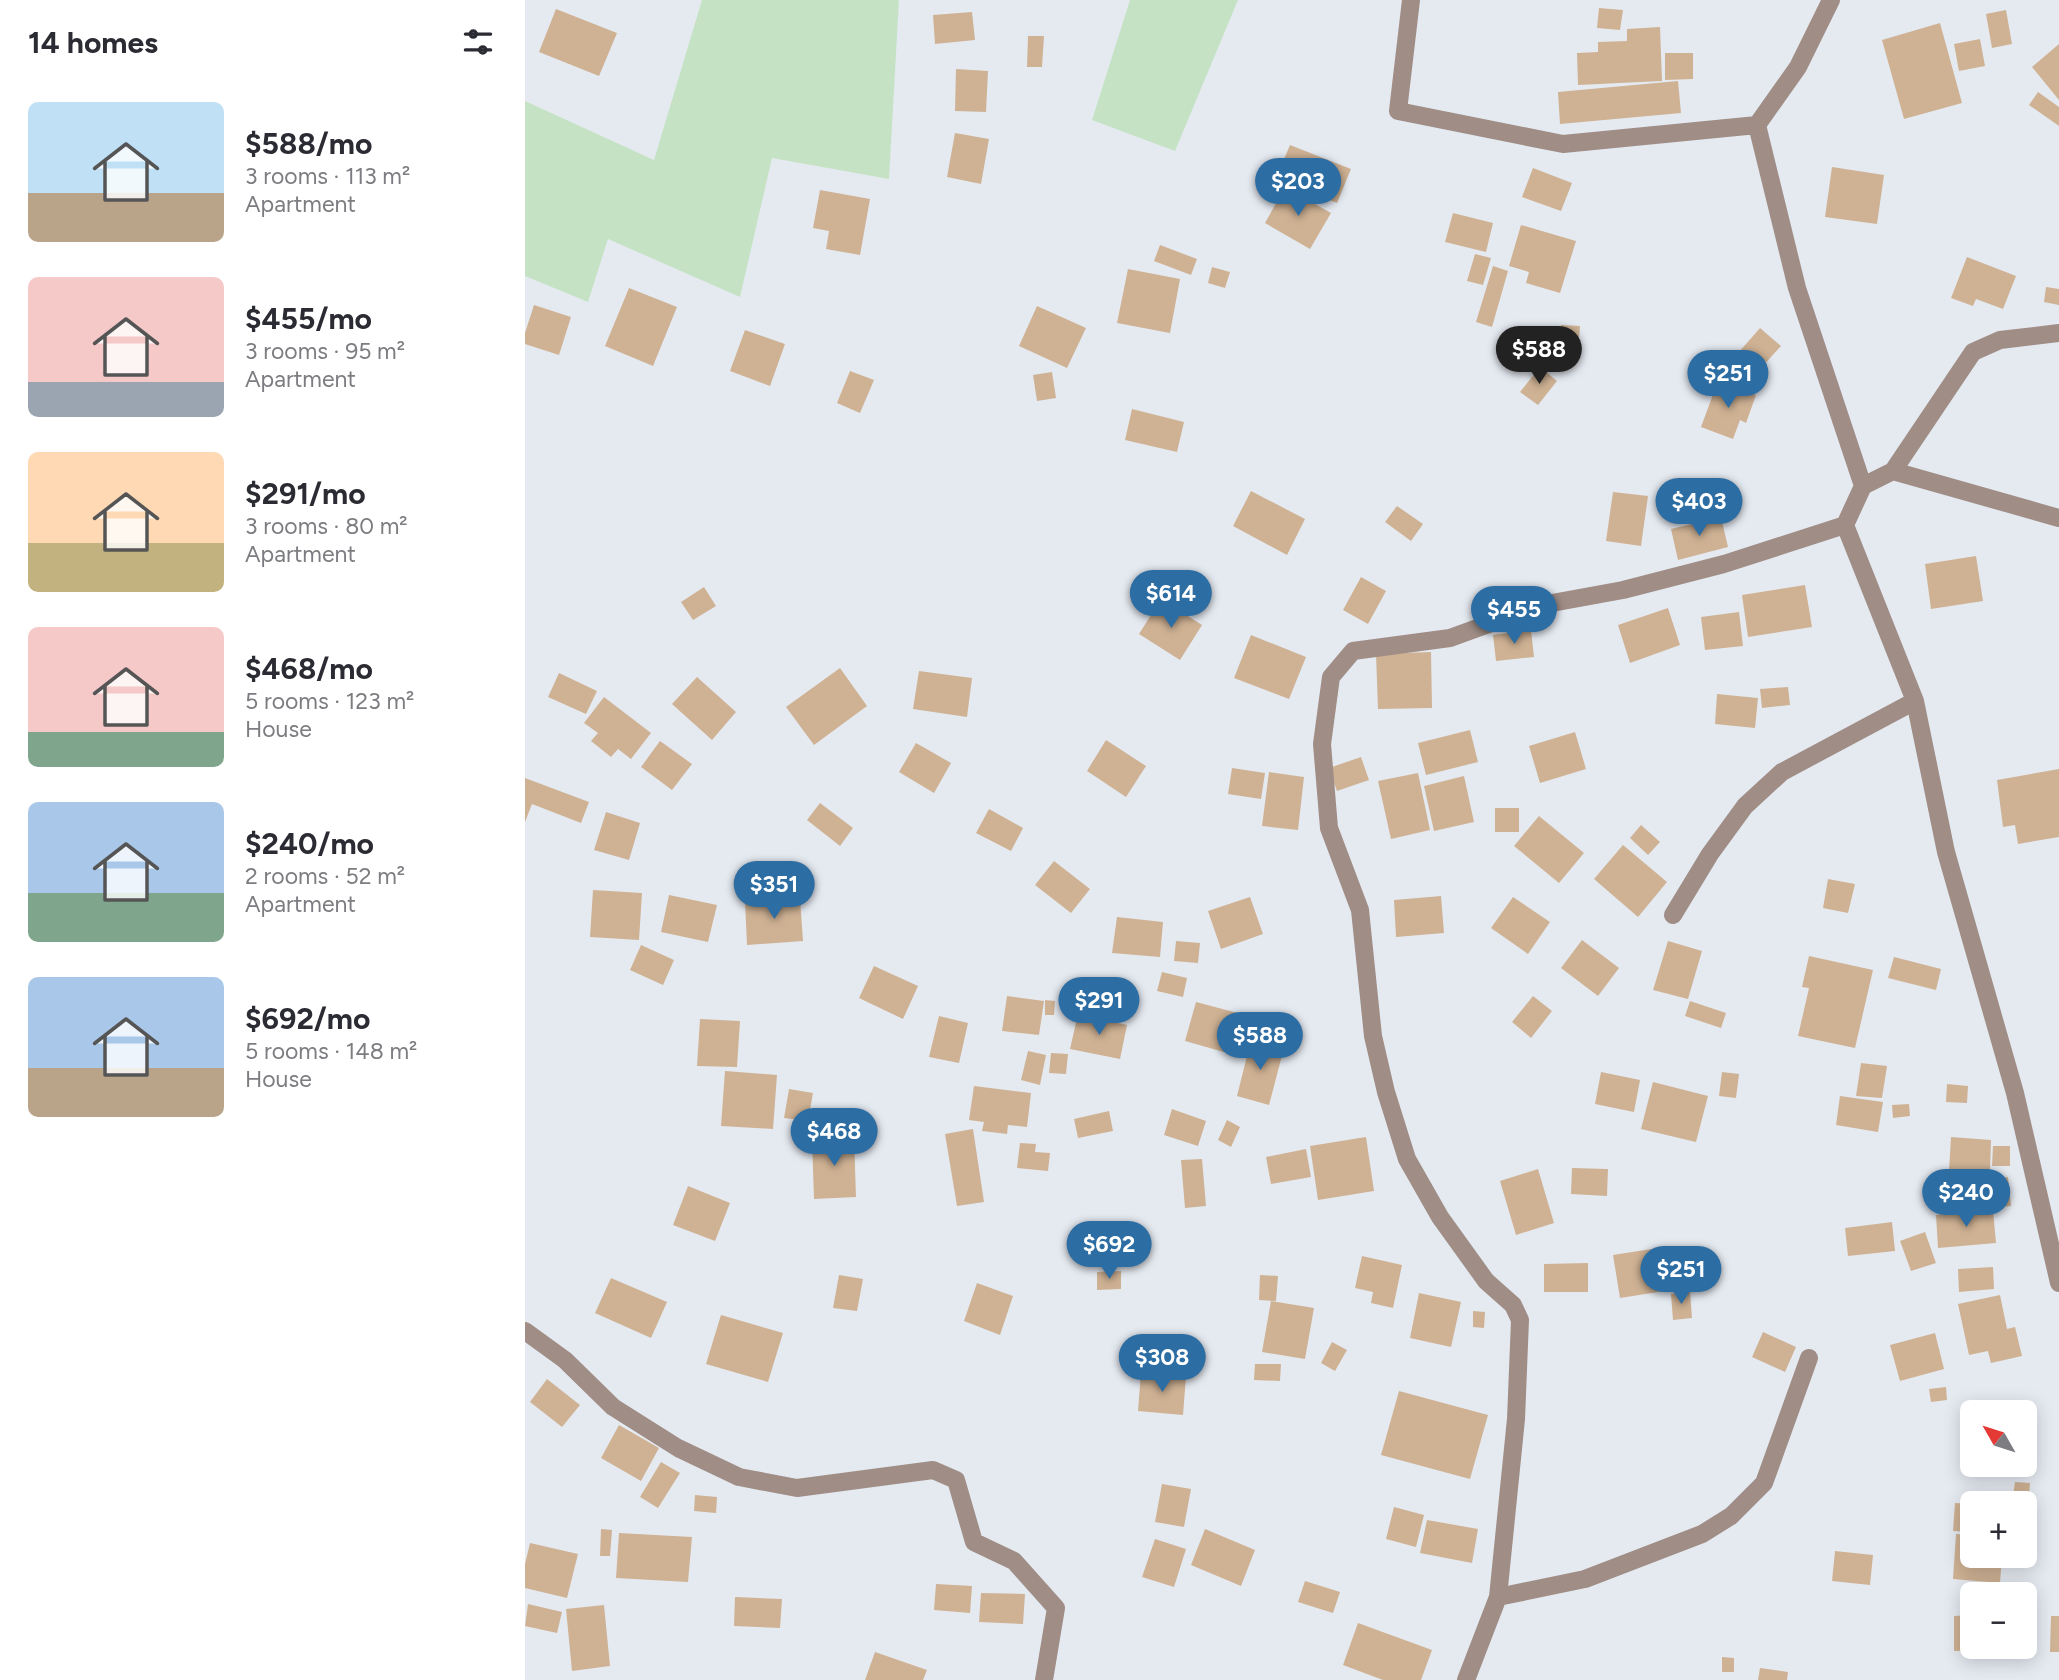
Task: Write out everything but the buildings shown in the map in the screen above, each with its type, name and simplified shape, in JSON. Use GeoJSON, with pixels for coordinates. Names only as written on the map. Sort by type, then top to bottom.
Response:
{"type":"FeatureCollection","features":[{"type":"Feature","properties":{"kind":"street"},"geometry":{"type":"LineString","coordinates":[[1411,0],[1398,111],[1563,144],[1757,125]]}},
{"type":"Feature","properties":{"kind":"street"},"geometry":{"type":"LineString","coordinates":[[1831,0],[1798,67],[1757,125],[1797,288],[1863,486]]}},
{"type":"Feature","properties":{"kind":"street"},"geometry":{"type":"LineString","coordinates":[[2059,333],[2000,340],[1973,352],[1893,471],[1863,486],[1845,525],[1915,701],[1946,852],[2015,1093],[2059,1283]]}},
{"type":"Feature","properties":{"kind":"street"},"geometry":{"type":"LineString","coordinates":[[1893,471],[2059,518]]}},
{"type":"Feature","properties":{"kind":"street"},"geometry":{"type":"LineString","coordinates":[[1467,1680],[1498,1597],[1516,1419],[1520,1320],[1513,1305],[1486,1281],[1440,1217],[1407,1158],[1386,1092],[1373,1036],[1360,911],[1329,828],[1322,744],[1331,677],[1353,651],[1450,638],[1541,605],[1623,590],[1724,564],[1845,525]]}},
{"type":"Feature","properties":{"kind":"street"},"geometry":{"type":"LineString","coordinates":[[1673,915],[1710,854],[1745,806],[1782,772],[1915,701]]}},
{"type":"Feature","properties":{"kind":"street"},"geometry":{"type":"LineString","coordinates":[[525,1331],[565,1360],[613,1407],[678,1448],[739,1477],[797,1488],[933,1470],[956,1480],[974,1542],[1014,1560],[1056,1608],[1044,1680]]}},
{"type":"Feature","properties":{"kind":"street"},"geometry":{"type":"LineString","coordinates":[[1498,1597],[1585,1579],[1702,1534],[1731,1516],[1765,1483],[1809,1358]]}},
{"type":"Feature","properties":{"kind":"green space"},"geometry":{"type":"Polygon","coordinates":[[[702,0],[899,0],[889,179],[772,158],[740,297],[608,239],[588,302],[525,276],[525,101],[654,160],[702,0]]]}},
{"type":"Feature","properties":{"kind":"green space"},"geometry":{"type":"Polygon","coordinates":[[[1130,0],[1238,0],[1175,151],[1092,120],[1130,0]]]}}]}
